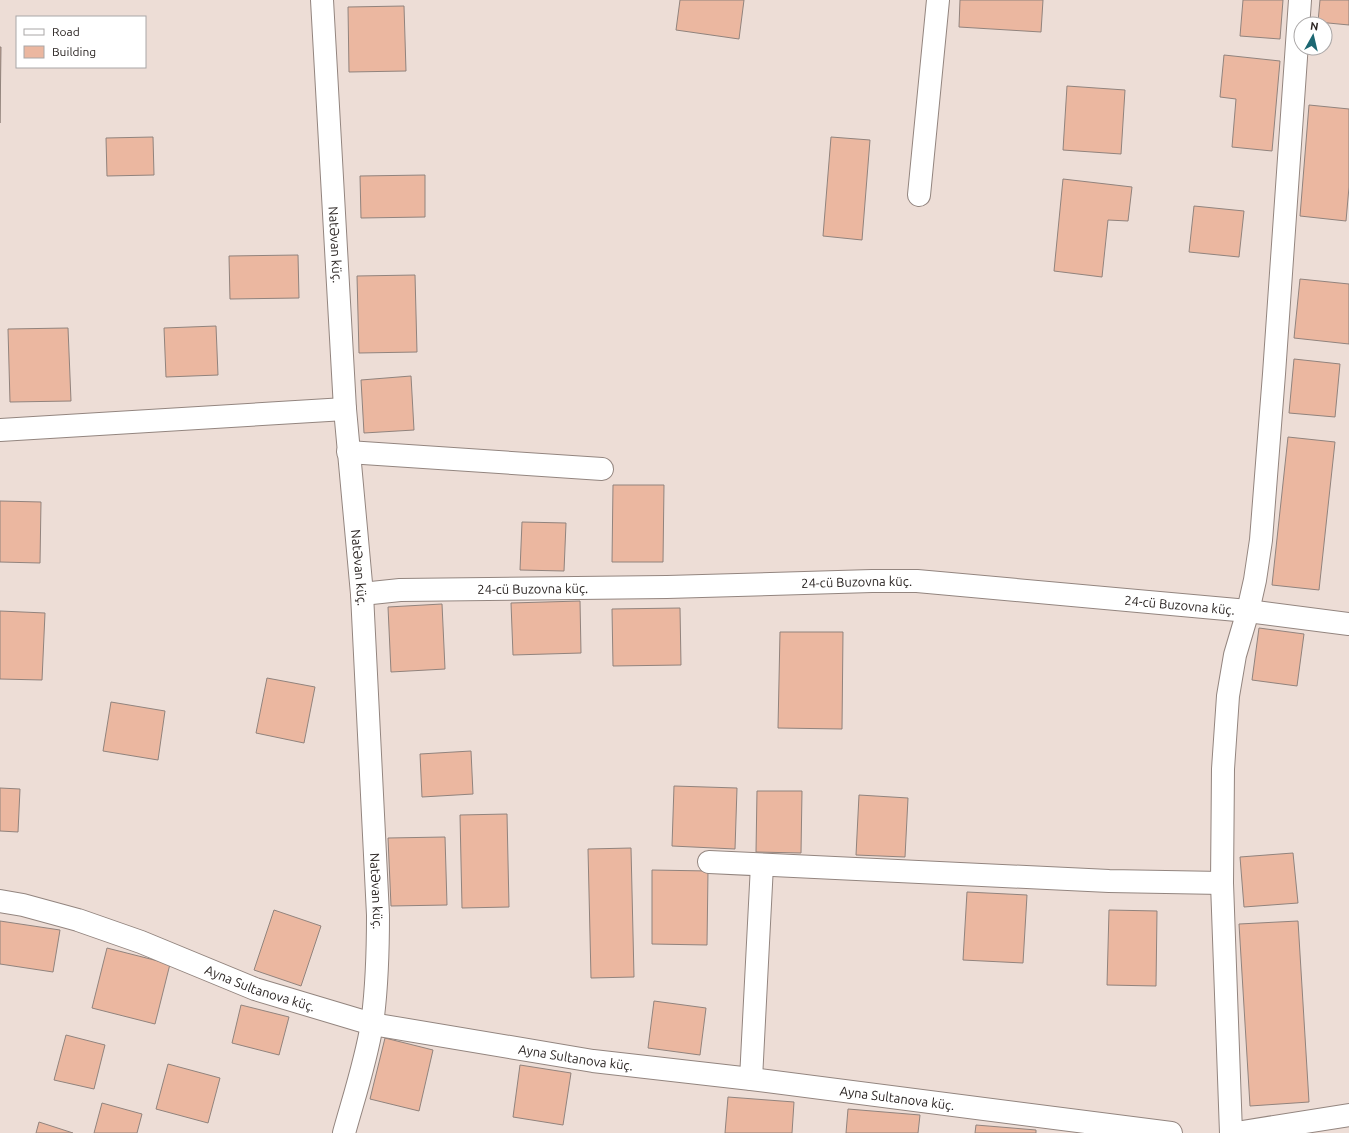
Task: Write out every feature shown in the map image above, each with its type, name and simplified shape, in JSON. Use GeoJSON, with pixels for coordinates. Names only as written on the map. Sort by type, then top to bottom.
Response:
{"type":"FeatureCollection","features":[{"type":"Feature","properties":{"kind":"street","name":"Natəvan küç."},"geometry":{"type":"LineString","coordinates":[[322,0],[345,409],[362,594],[378,915],[378,967],[372,1024],[363,1067],[344,1133]]}},
{"type":"Feature","properties":{"kind":"street"},"geometry":{"type":"LineString","coordinates":[[919,195],[938,0]]}},
{"type":"Feature","properties":{"kind":"street"},"geometry":{"type":"LineString","coordinates":[[1231,1133],[1222,883],[1222,769],[1228,696],[1235,655],[1248,611],[1255,580],[1261,540],[1300,0]]}},
{"type":"Feature","properties":{"kind":"street"},"geometry":{"type":"LineString","coordinates":[[0,430],[345,409]]}},
{"type":"Feature","properties":{"kind":"street"},"geometry":{"type":"LineString","coordinates":[[348,452],[602,469]]}},
{"type":"Feature","properties":{"kind":"street","name":"24-cü Buzovna küç."},"geometry":{"type":"LineString","coordinates":[[362,594],[400,590],[667,587],[918,581],[1248,611],[1349,624]]}},
{"type":"Feature","properties":{"kind":"street"},"geometry":{"type":"LineString","coordinates":[[709,862],[1101,881],[1222,883]]}},
{"type":"Feature","properties":{"kind":"street"},"geometry":{"type":"LineString","coordinates":[[751,1079],[762,865]]}},
{"type":"Feature","properties":{"kind":"street","name":"Ayna Sultanova küç."},"geometry":{"type":"LineString","coordinates":[[0,901],[78,920],[141,942],[255,989],[372,1024],[593,1061],[751,1079],[1171,1133]]}},
{"type":"Feature","properties":{"kind":"street"},"geometry":{"type":"LineString","coordinates":[[1236,1133],[1349,1115]]}},
{"type":"Feature","properties":{"kind":"building"},"geometry":{"type":"Polygon","coordinates":[[[680,0],[744,0],[739,39],[676,30],[680,0]]]}},
{"type":"Feature","properties":{"kind":"building"},"geometry":{"type":"Polygon","coordinates":[[[960,0],[1043,0],[1041,32],[959,27],[960,0]]]}},
{"type":"Feature","properties":{"kind":"building"},"geometry":{"type":"Polygon","coordinates":[[[1243,0],[1283,0],[1280,39],[1240,36],[1243,0]]]}},
{"type":"Feature","properties":{"kind":"building"},"geometry":{"type":"Polygon","coordinates":[[[1320,0],[1349,0],[1349,25],[1333,23],[1333,16],[1319,16],[1320,0]]]}},
{"type":"Feature","properties":{"kind":"building"},"geometry":{"type":"Polygon","coordinates":[[[404,6],[406,71],[349,72],[348,7],[404,6]]]}},
{"type":"Feature","properties":{"kind":"building"},"geometry":{"type":"Polygon","coordinates":[[[0,47],[1,47],[0,123],[0,47]]]}},
{"type":"Feature","properties":{"kind":"building"},"geometry":{"type":"Polygon","coordinates":[[[1224,55],[1280,61],[1272,151],[1232,147],[1236,99],[1220,97],[1224,55]]]}},
{"type":"Feature","properties":{"kind":"building"},"geometry":{"type":"Polygon","coordinates":[[[1067,86],[1125,90],[1121,154],[1063,150],[1067,86]]]}},
{"type":"Feature","properties":{"kind":"building"},"geometry":{"type":"Polygon","coordinates":[[[1309,105],[1349,109],[1349,187],[1346,221],[1300,216],[1309,105]]]}},
{"type":"Feature","properties":{"kind":"building"},"geometry":{"type":"Polygon","coordinates":[[[153,137],[154,175],[107,176],[106,138],[153,137]]]}},
{"type":"Feature","properties":{"kind":"building"},"geometry":{"type":"Polygon","coordinates":[[[831,137],[870,140],[862,240],[823,236],[831,137]]]}},
{"type":"Feature","properties":{"kind":"building"},"geometry":{"type":"Polygon","coordinates":[[[425,175],[425,217],[361,218],[360,176],[425,175]]]}},
{"type":"Feature","properties":{"kind":"building"},"geometry":{"type":"Polygon","coordinates":[[[1063,179],[1132,187],[1128,221],[1108,220],[1102,277],[1054,271],[1063,179]]]}},
{"type":"Feature","properties":{"kind":"building"},"geometry":{"type":"Polygon","coordinates":[[[1194,206],[1244,211],[1239,257],[1189,252],[1194,206]]]}},
{"type":"Feature","properties":{"kind":"building"},"geometry":{"type":"Polygon","coordinates":[[[298,255],[299,298],[230,299],[229,256],[298,255]]]}},
{"type":"Feature","properties":{"kind":"building"},"geometry":{"type":"Polygon","coordinates":[[[415,275],[417,352],[359,353],[357,276],[415,275]]]}},
{"type":"Feature","properties":{"kind":"building"},"geometry":{"type":"Polygon","coordinates":[[[1300,279],[1349,284],[1349,344],[1294,338],[1300,279]]]}},
{"type":"Feature","properties":{"kind":"building"},"geometry":{"type":"Polygon","coordinates":[[[216,326],[218,375],[166,377],[164,328],[216,326]]]}},
{"type":"Feature","properties":{"kind":"building"},"geometry":{"type":"Polygon","coordinates":[[[68,328],[71,401],[10,402],[8,329],[68,328]]]}},
{"type":"Feature","properties":{"kind":"building"},"geometry":{"type":"Polygon","coordinates":[[[1294,359],[1340,364],[1335,417],[1289,413],[1294,359]]]}},
{"type":"Feature","properties":{"kind":"building"},"geometry":{"type":"Polygon","coordinates":[[[411,376],[414,430],[364,433],[361,380],[411,376]]]}},
{"type":"Feature","properties":{"kind":"building"},"geometry":{"type":"Polygon","coordinates":[[[1288,437],[1335,442],[1319,590],[1272,585],[1288,437]]]}},
{"type":"Feature","properties":{"kind":"building"},"geometry":{"type":"Polygon","coordinates":[[[613,485],[664,485],[663,562],[612,562],[613,485]]]}},
{"type":"Feature","properties":{"kind":"building"},"geometry":{"type":"Polygon","coordinates":[[[0,501],[41,502],[40,563],[0,562],[0,501]]]}},
{"type":"Feature","properties":{"kind":"building"},"geometry":{"type":"Polygon","coordinates":[[[522,522],[566,523],[564,571],[520,570],[522,522]]]}},
{"type":"Feature","properties":{"kind":"building"},"geometry":{"type":"Polygon","coordinates":[[[580,601],[581,653],[513,655],[511,603],[580,601]]]}},
{"type":"Feature","properties":{"kind":"building"},"geometry":{"type":"Polygon","coordinates":[[[442,604],[445,669],[391,672],[388,607],[442,604]]]}},
{"type":"Feature","properties":{"kind":"building"},"geometry":{"type":"Polygon","coordinates":[[[680,608],[681,665],[613,666],[612,609],[680,608]]]}},
{"type":"Feature","properties":{"kind":"building"},"geometry":{"type":"Polygon","coordinates":[[[0,611],[45,613],[42,680],[0,679],[0,611]]]}},
{"type":"Feature","properties":{"kind":"building"},"geometry":{"type":"Polygon","coordinates":[[[1259,628],[1304,634],[1297,686],[1252,680],[1259,628]]]}},
{"type":"Feature","properties":{"kind":"building"},"geometry":{"type":"Polygon","coordinates":[[[780,632],[843,632],[842,729],[778,728],[780,632]]]}},
{"type":"Feature","properties":{"kind":"building"},"geometry":{"type":"Polygon","coordinates":[[[267,678],[315,687],[304,743],[256,733],[267,678]]]}},
{"type":"Feature","properties":{"kind":"building"},"geometry":{"type":"Polygon","coordinates":[[[111,702],[165,711],[158,760],[103,751],[111,702]]]}},
{"type":"Feature","properties":{"kind":"building"},"geometry":{"type":"Polygon","coordinates":[[[471,751],[473,794],[422,797],[420,754],[471,751]]]}},
{"type":"Feature","properties":{"kind":"building"},"geometry":{"type":"Polygon","coordinates":[[[674,786],[737,788],[735,849],[672,846],[674,786]]]}},
{"type":"Feature","properties":{"kind":"building"},"geometry":{"type":"Polygon","coordinates":[[[0,788],[20,789],[18,832],[0,831],[0,788]]]}},
{"type":"Feature","properties":{"kind":"building"},"geometry":{"type":"Polygon","coordinates":[[[757,791],[802,791],[801,853],[756,852],[757,791]]]}},
{"type":"Feature","properties":{"kind":"building"},"geometry":{"type":"Polygon","coordinates":[[[859,795],[908,798],[905,857],[856,855],[859,795]]]}},
{"type":"Feature","properties":{"kind":"building"},"geometry":{"type":"Polygon","coordinates":[[[507,814],[509,907],[462,908],[460,815],[507,814]]]}},
{"type":"Feature","properties":{"kind":"building"},"geometry":{"type":"Polygon","coordinates":[[[445,837],[447,905],[391,906],[388,838],[445,837]]]}},
{"type":"Feature","properties":{"kind":"building"},"geometry":{"type":"Polygon","coordinates":[[[631,848],[634,977],[591,978],[588,849],[631,848]]]}},
{"type":"Feature","properties":{"kind":"building"},"geometry":{"type":"Polygon","coordinates":[[[1293,853],[1298,903],[1244,907],[1240,857],[1293,853]]]}},
{"type":"Feature","properties":{"kind":"building"},"geometry":{"type":"Polygon","coordinates":[[[652,870],[708,871],[707,945],[652,944],[652,870]]]}},
{"type":"Feature","properties":{"kind":"building"},"geometry":{"type":"Polygon","coordinates":[[[967,892],[1027,895],[1023,963],[963,960],[967,892]]]}},
{"type":"Feature","properties":{"kind":"building"},"geometry":{"type":"Polygon","coordinates":[[[274,910],[321,926],[301,986],[254,970],[274,910]]]}},
{"type":"Feature","properties":{"kind":"building"},"geometry":{"type":"Polygon","coordinates":[[[1109,910],[1157,911],[1156,986],[1107,985],[1109,910]]]}},
{"type":"Feature","properties":{"kind":"building"},"geometry":{"type":"Polygon","coordinates":[[[0,921],[60,930],[53,972],[0,964],[0,921]]]}},
{"type":"Feature","properties":{"kind":"building"},"geometry":{"type":"Polygon","coordinates":[[[1298,921],[1309,1102],[1250,1106],[1239,924],[1298,921]]]}},
{"type":"Feature","properties":{"kind":"building"},"geometry":{"type":"Polygon","coordinates":[[[107,948],[170,964],[155,1024],[92,1008],[107,948]]]}},
{"type":"Feature","properties":{"kind":"building"},"geometry":{"type":"Polygon","coordinates":[[[654,1001],[706,1008],[700,1055],[648,1048],[654,1001]]]}},
{"type":"Feature","properties":{"kind":"building"},"geometry":{"type":"Polygon","coordinates":[[[241,1005],[289,1017],[279,1055],[232,1043],[241,1005]]]}},
{"type":"Feature","properties":{"kind":"building"},"geometry":{"type":"Polygon","coordinates":[[[66,1035],[105,1045],[94,1089],[54,1080],[66,1035]]]}},
{"type":"Feature","properties":{"kind":"building"},"geometry":{"type":"Polygon","coordinates":[[[385,1038],[433,1050],[419,1111],[370,1099],[385,1038]]]}},
{"type":"Feature","properties":{"kind":"building"},"geometry":{"type":"Polygon","coordinates":[[[168,1064],[220,1078],[208,1123],[156,1109],[168,1064]]]}},
{"type":"Feature","properties":{"kind":"building"},"geometry":{"type":"Polygon","coordinates":[[[520,1065],[571,1073],[563,1125],[513,1117],[520,1065]]]}},
{"type":"Feature","properties":{"kind":"building"},"geometry":{"type":"Polygon","coordinates":[[[728,1097],[794,1102],[792,1133],[725,1133],[728,1097]]]}},
{"type":"Feature","properties":{"kind":"building"},"geometry":{"type":"Polygon","coordinates":[[[102,1103],[142,1114],[137,1133],[94,1133],[102,1103]]]}},
{"type":"Feature","properties":{"kind":"building"},"geometry":{"type":"Polygon","coordinates":[[[848,1109],[920,1115],[918,1133],[846,1133],[848,1109]]]}},
{"type":"Feature","properties":{"kind":"building"},"geometry":{"type":"Polygon","coordinates":[[[39,1122],[73,1133],[36,1133],[39,1122]]]}},
{"type":"Feature","properties":{"kind":"building"},"geometry":{"type":"Polygon","coordinates":[[[976,1125],[1036,1130],[1036,1133],[975,1133],[976,1125]]]}}]}
